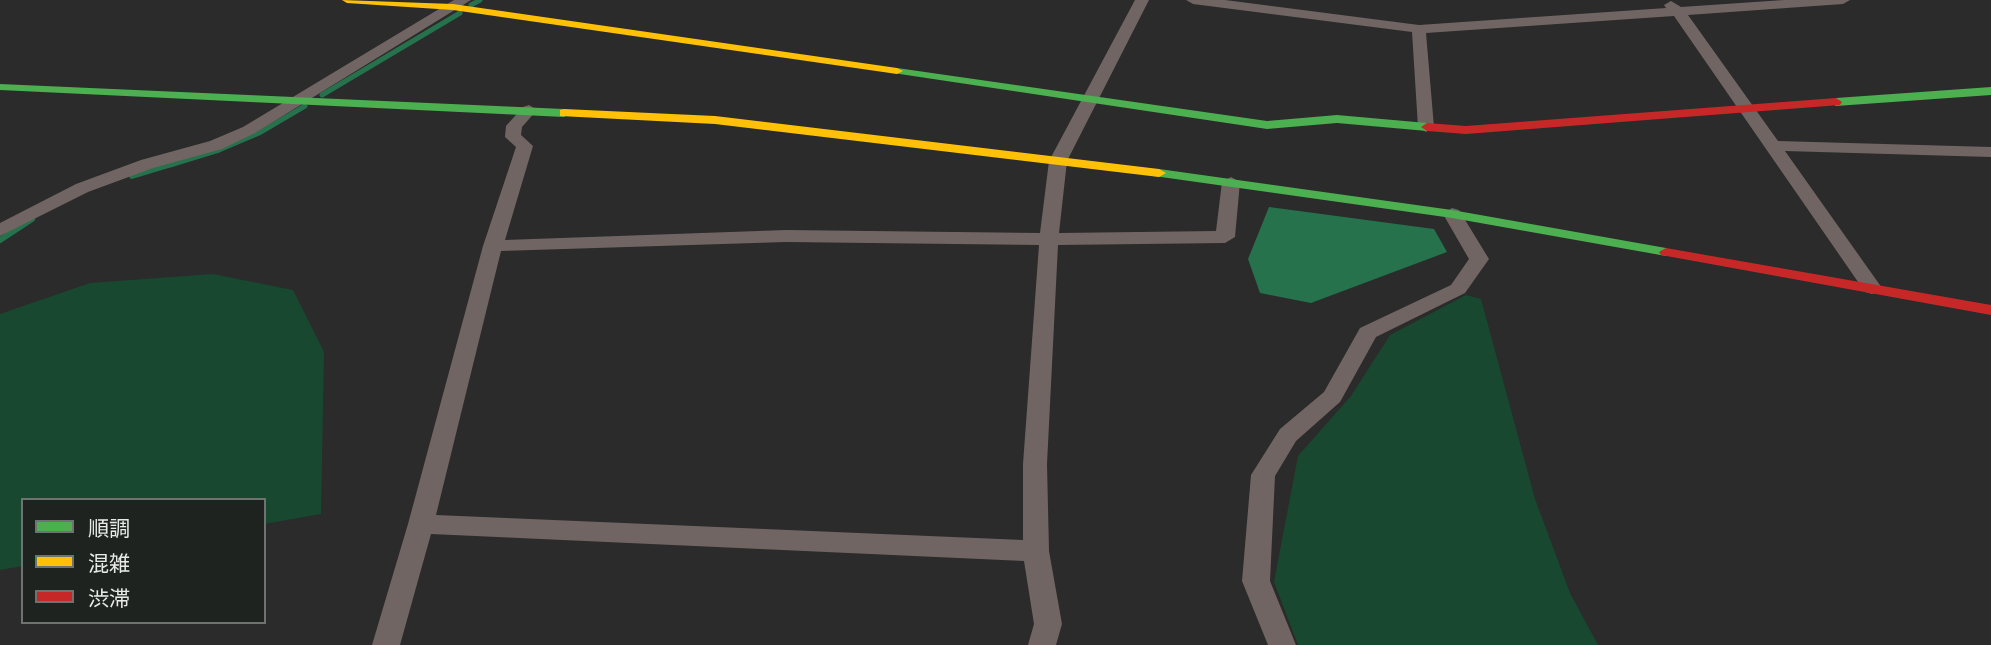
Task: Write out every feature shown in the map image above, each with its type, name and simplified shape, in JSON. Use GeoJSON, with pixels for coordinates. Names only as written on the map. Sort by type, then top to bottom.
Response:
{"type":"FeatureCollection","features":[{"type":"Feature","properties":{"kind":"street"},"geometry":{"type":"LineString","coordinates":[[347,0],[458,3],[1266,125],[1337,119],[1466,130],[1991,91]]}},
{"type":"Feature","properties":{"kind":"street"},"geometry":{"type":"LineString","coordinates":[[1042,645],[1048,624],[1036,551],[1035,464],[1049,239],[1058,161],[1142,0]]}},
{"type":"Feature","properties":{"kind":"street"},"geometry":{"type":"LineString","coordinates":[[1193,0],[1419,29],[1843,0]]}},
{"type":"Feature","properties":{"kind":"street"},"geometry":{"type":"LineString","coordinates":[[1665,0],[1678,11],[1872,288]]}},
{"type":"Feature","properties":{"kind":"street"},"geometry":{"type":"LineString","coordinates":[[0,230],[82,188],[147,164],[216,145],[249,130],[458,3]]}},
{"type":"Feature","properties":{"kind":"street"},"geometry":{"type":"LineString","coordinates":[[1419,29],[1426,127]]}},
{"type":"Feature","properties":{"kind":"street"},"geometry":{"type":"LineString","coordinates":[[2,88],[715,120],[1231,182],[1451,214],[1991,310]]}},
{"type":"Feature","properties":{"kind":"street"},"geometry":{"type":"LineString","coordinates":[[386,645],[421,524],[493,246],[525,146],[513,137],[514,127],[529,110]]}},
{"type":"Feature","properties":{"kind":"street"},"geometry":{"type":"LineString","coordinates":[[1774,146],[1991,152]]}},
{"type":"Feature","properties":{"kind":"street"},"geometry":{"type":"LineString","coordinates":[[493,246],[786,236],[1049,239],[1225,237],[1231,182]]}},
{"type":"Feature","properties":{"kind":"street"},"geometry":{"type":"LineString","coordinates":[[1282,645],[1256,581],[1263,475],[1288,435],[1332,397],[1368,333],[1458,289],[1479,259],[1451,214]]}},
{"type":"Feature","properties":{"kind":"street"},"geometry":{"type":"LineString","coordinates":[[421,524],[1036,551]]}},
{"type":"Feature","properties":{"kind":"shaded area"},"geometry":{"type":"Polygon","coordinates":[[[1269,207],[1434,229],[1447,252],[1311,303],[1260,293],[1248,259],[1269,207]]]}},
{"type":"Feature","properties":{"kind":"shaded area"},"geometry":{"type":"Polygon","coordinates":[[[213,274],[293,290],[324,352],[321,514],[266,524],[266,498],[21,498],[21,566],[0,570],[0,314],[90,283],[213,274]]]}},
{"type":"Feature","properties":{"kind":"shaded area"},"geometry":{"type":"Polygon","coordinates":[[[1466,295],[1481,299],[1535,499],[1570,593],[1598,645],[1298,645],[1274,582],[1298,456],[1351,396],[1390,335],[1466,295]]]}},
{"type":"Feature","properties":{"kind":"waterway"},"geometry":{"type":"LineString","coordinates":[[471,5],[480,0]]}},
{"type":"Feature","properties":{"kind":"waterway"},"geometry":{"type":"LineString","coordinates":[[322,95],[460,13]]}},
{"type":"Feature","properties":{"kind":"waterway"},"geometry":{"type":"LineString","coordinates":[[170,165],[219,150],[259,133],[305,106]]}},
{"type":"Feature","properties":{"kind":"waterway"},"geometry":{"type":"LineString","coordinates":[[132,176],[175,163]]}},
{"type":"Feature","properties":{"kind":"waterway"},"geometry":{"type":"LineString","coordinates":[[0,240],[32,219]]}},
{"type":"Feature","properties":{"kind":"traffic: fast"},"geometry":{"type":"LineString","coordinates":[[897,71],[1267,125],[1337,119],[1427,127]]}},
{"type":"Feature","properties":{"kind":"traffic: fast"},"geometry":{"type":"LineString","coordinates":[[0,87],[564,113]]}},
{"type":"Feature","properties":{"kind":"traffic: fast"},"geometry":{"type":"LineString","coordinates":[[1836,102],[1991,91]]}},
{"type":"Feature","properties":{"kind":"traffic: fast"},"geometry":{"type":"LineString","coordinates":[[1159,173],[1452,214],[1666,252]]}},
{"type":"Feature","properties":{"kind":"traffic: slow"},"geometry":{"type":"LineString","coordinates":[[347,0],[453,7],[897,71]]}},
{"type":"Feature","properties":{"kind":"traffic: slow"},"geometry":{"type":"LineString","coordinates":[[564,113],[715,120],[1159,173]]}},
{"type":"Feature","properties":{"kind":"traffic: jam"},"geometry":{"type":"LineString","coordinates":[[1427,127],[1466,130],[1836,102]]}},
{"type":"Feature","properties":{"kind":"traffic: jam"},"geometry":{"type":"LineString","coordinates":[[1666,252],[1991,310]]}}]}
